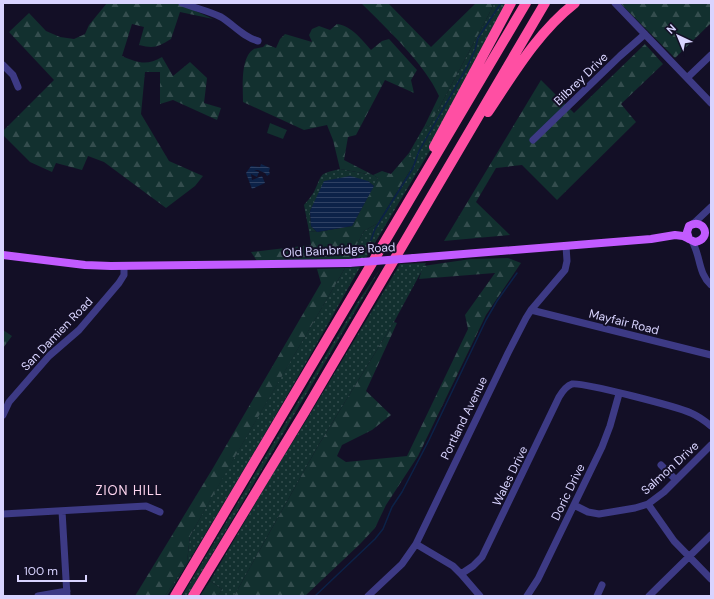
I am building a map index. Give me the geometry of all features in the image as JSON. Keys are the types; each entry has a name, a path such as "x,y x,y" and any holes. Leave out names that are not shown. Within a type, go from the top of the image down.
{"highway":[{"path":"393,226 397,213 511,3"},
{"path":"175,596 526,3"},
{"path":"193,596 268,470 281,451 545,3"},
{"path":"465,139 483,120 541,35 576,3"}],"main road":[{"path":"698,224 706,233 690,240 687,234 690,227 698,224"},
{"name":"Old Bainbridge Road","path":"675,235 690,227"},
{"name":"Old Bainbridge Road","path":"3,255 85,265 124,266 349,263 651,239 675,235 683,236 690,240"}],"street":[{"path":"182,3 219,17 232,24 246,37 258,41"},
{"path":"614,3 711,103"},
{"name":"Bilbrey Drive","path":"533,140 620,56 645,34"},
{"path":"687,78 711,55"},
{"path":"3,64 13,75 18,87"},
{"path":"690,227 708,209"},
{"path":"698,253 706,233 702,216 708,209"},
{"path":"690,240 698,253 701,272 711,285"},
{"name":"Portland Avenue","path":"368,596 402,564 416,544 508,353 531,310 565,270 567,261 566,246"},
{"name":"San Damien Road","path":"3,415 9,402 49,356 79,330 119,283 124,275 124,266"},
{"name":"Mayfair Road","path":"531,310 711,355"},
{"name":"Wales Drive","path":"461,574 473,566 482,557 559,397 566,387 574,384 580,384 619,394"},
{"path":"619,394 681,409 699,417 711,426"},
{"name":"Doric Drive","path":"527,596 538,579 608,433 619,394"},
{"name":"Salmon Drive","path":"574,505 588,512 599,514 635,508 648,504 657,498 711,445"},
{"path":"661,465 676,480"},
{"path":"648,504 674,541 711,580"},
{"path":"3,514 146,506 160,512"},
{"path":"38,596 67,594 62,511"},
{"path":"649,596 711,535"},
{"path":"416,544 439,556 461,574 480,596"},
{"path":"597,596 602,585"}],"green space":[{"path":"107,3 178,3 213,19 180,12 171,39 152,47 139,45 144,27 132,24 122,56 142,62 152,62 162,57 173,76 190,62 207,78 204,103 221,108 217,120 173,100 160,104 160,72 145,72 141,114 169,161 203,176 195,186 166,208 104,162 88,156 82,170 56,163 52,172 30,162 3,135 3,131 54,80 9,32 29,13 46,31 60,37 74,39 85,34 89,25"},
{"path":"361,3 388,3 431,47 476,3 494,3 429,127 425,125 439,96 433,84 415,59"},
{"path":"494,3 509,3 441,132 366,258 351,259 364,231 378,223 415,162 409,153 425,125 429,127"},
{"path":"620,3 711,3 711,23 675,58"},
{"path":"337,24 352,30 371,50 382,41 389,39 417,70 411,80 414,93 385,80 356,135 348,137 344,160 373,175 340,169 333,140 327,125 304,130 243,102 244,66 246,59 254,49 263,47 266,44 276,48 280,39 285,34 312,42 309,35 312,29 319,26 330,30"},
{"path":"645,44 663,64 621,104 636,122 557,200 522,165 496,168 476,202 510,235 444,241 541,80 574,113"},
{"path":"270,123 287,130 283,139 267,133"},
{"path":"409,153 415,162 378,223 364,231 351,259 257,261 251,252 311,245 309,231 317,232 352,226 378,178 373,175 382,171 391,174"},
{"path":"340,169 373,175 378,178 374,186 368,181 319,193 310,211 311,226 317,232 309,231 304,205 314,192 320,178 324,174"},
{"path":"508,258 521,263 486,315 418,456 386,505 375,528 305,596 234,596 318,446 394,322 397,323 366,391 391,415 372,430 342,445 337,456 346,462 407,456 468,329 465,315 495,273 419,279 423,266 471,259"},
{"path":"426,263 394,322 318,446 234,596 218,596 222,589 210,581 272,475 400,264"},
{"path":"360,267 245,468 173,587 167,596 165,596 187,562 190,536 345,268"},
{"path":"345,268 190,536 187,562 165,596 135,596 213,468 321,283 317,269"},
{"path":"380,269 195,583 187,596 182,596 357,303"},
{"path":"3,330 12,336 3,348"},
{"path":"210,581 222,589 218,596 200,596"}],"water":[{"path":"261,164 270,168 270,174 267,176 265,173 254,170 259,172 257,177 251,174 252,180 262,176 265,183 252,189 246,173 251,166 260,167"},
{"path":"350,176 368,181 374,186 352,226 317,232 311,226 310,211 324,181"}],"waterway":[{"path":"371,240 375,229 413,168 419,151 467,67 475,50 478,38 501,3"},
{"path":"315,596 375,539 383,529 392,507 402,492 429,440 486,320 497,301 517,273"}],"district":[{"name":"ZION HILL","path":"129,490"}]}
